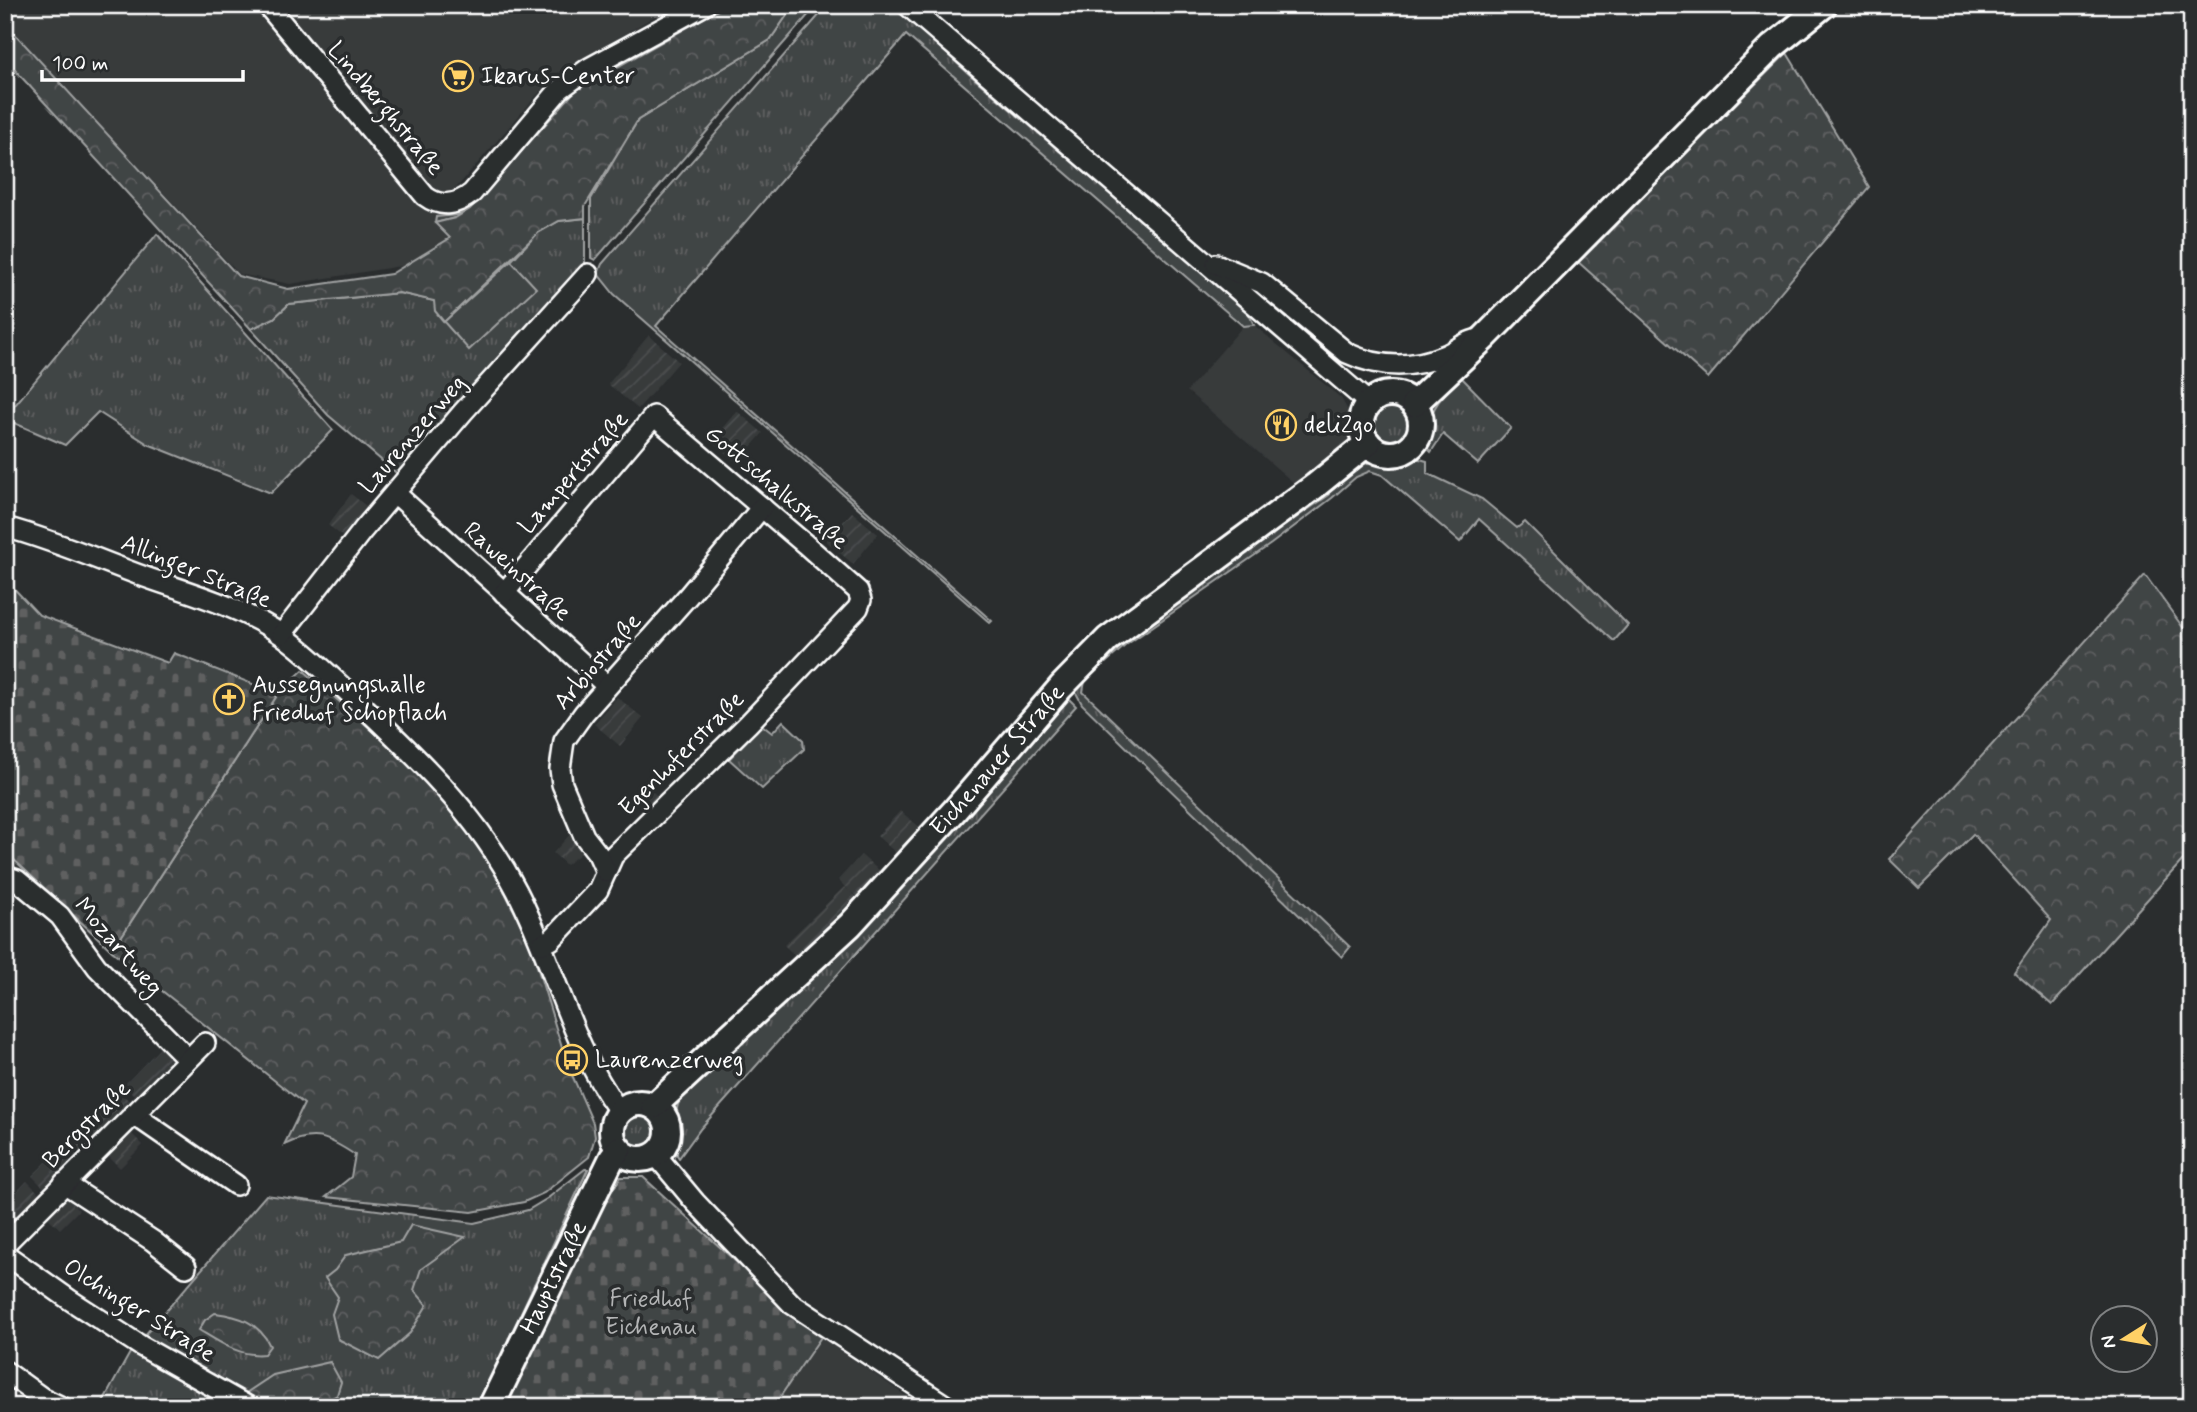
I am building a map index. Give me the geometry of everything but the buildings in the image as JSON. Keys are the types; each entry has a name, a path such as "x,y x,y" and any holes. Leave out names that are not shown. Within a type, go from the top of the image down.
{"main road":[{"path":"1414,404 1484,338 1772,47 1824,5"},
{"path":"1392,394 1400,395 1414,404 1421,423 1410,447 1396,453 1388,453 1368,443 1361,427 1364,410 1369,403 1376,398 1392,394"},
{"name":"Eichenauer Straße","path":"653,1106 850,925 955,810 1061,687 1108,639 1315,486 1368,443"},
{"path":"637,1103 653,1106 663,1116 667,1134 665,1143 655,1154 634,1158 619,1149 612,1132 613,1123 620,1111 637,1103"},
{"name":"Hauptstraße","path":"491,1407 612,1158 619,1149"}],"street":[{"name":"Lindberghstraße","path":"267,5 425,196 446,205 472,193 560,89 589,68 705,5"},
{"path":"907,5 1369,403"},
{"path":"1202,259 1262,283 1347,353 1363,361 1401,366 1416,364 1446,355 1466,342 1484,338"},
{"name":"Laurenzerweg","path":"282,634 363,530 463,412 588,274"},
{"name":"Gottschalkstraße","path":"654,416 858,591 861,600"},
{"name":"Lampertstraße","path":"504,593 654,416"},
{"name":"Raweinstraße","path":"395,493 607,686"},
{"name":"Arbiostraße","path":"606,872 601,860 583,836 566,795 560,769 564,741 607,686 682,603 762,507"},
{"name":"Allinger Straße","path":"5,527 220,604 282,634 393,734 461,806 507,872 542,943 584,1054 603,1089 620,1111"},
{"name":"Egenhoferstraße","path":"542,943 551,940 598,890 613,856 762,710 858,608 861,600"},
{"name":"Mozartweg","path":"5,876 17,880 60,916 97,967 188,1059"},
{"name":"Bergstraße","path":"5,1244 205,1043"},
{"path":"133,1114 236,1185"},
{"path":"655,1154 695,1202 792,1304 948,1407"},
{"path":"64,1183 153,1241 186,1267"},
{"name":"Olchinger Straße","path":"5,1254 131,1339 249,1407"},
{"path":"5,1371 41,1397 62,1407"}],"shaded area":[{"path":"5,5 674,5 559,73 545,86 451,194 435,223 450,237 407,265 290,284 239,274 5,23"},
{"path":"1254,325 1341,398 1350,414 1349,436 1343,446 1295,484 1187,391 1243,326"},
{"path":"649,335 679,362 638,409 608,384"},
{"path":"737,411 763,433 737,463 711,441"},
{"path":"351,494 366,506 343,537 328,525"},
{"path":"852,512 878,534 853,564 826,541"},
{"path":"617,697 643,718 620,746 594,724"},
{"path":"642,783 660,798 648,810 631,796"},
{"path":"900,811 921,828 897,854 877,836"},
{"path":"573,831 581,853 566,865 553,853"},
{"path":"861,855 881,872 858,898 851,892 858,900 797,958 784,945 844,887 849,891 838,880"},
{"path":"166,1042 177,1053 135,1096 124,1085"},
{"path":"119,1090 130,1102 92,1140 80,1128"},
{"path":"130,1132 143,1145 120,1168 106,1154"},
{"path":"76,1133 87,1145 44,1188 32,1176"},
{"path":"27,1181 39,1193 10,1222 5,1218 5,1204"},
{"path":"65,1196 79,1210 60,1229 46,1216"},
{"path":"821,1337 922,1407 773,1407"}],"green space":[{"path":"727,5 575,91 470,209 455,218 435,223 436,217 457,215 471,205 528,137 572,91"},
{"path":"727,5 794,5 770,40 638,120 585,206 585,218 559,221 538,233 444,322 435,311 434,301 399,293 289,304 274,318 251,329 5,59 5,23 238,276 288,289 391,274 450,238 435,223 455,218 470,209 575,91"},
{"path":"794,5 817,5 595,260 591,258 591,199 638,120 770,40"},
{"path":"828,5 893,5 969,74 1248,312 1254,325 1243,326 906,35 656,326 992,621 990,623 614,294 598,274 602,264"},
{"path":"1787,53 1869,187 1708,378 1577,261"},
{"path":"585,218 585,270 400,476 328,415 251,329 274,318 289,304 399,293 434,301 511,261 538,233 559,221"},
{"path":"157,234 333,430 271,493 148,444 98,412 65,445 5,419"},
{"path":"511,261 536,288 469,350 444,322"},
{"path":"1462,378 1511,428 1478,464 1443,434 1431,452 1427,448 1429,424 1435,408"},
{"path":"1391,401 1407,408 1414,424 1407,440 1391,447 1375,440 1368,424 1375,408"},
{"path":"1416,458 1427,461 1427,473 1482,499 1517,528 1525,522 1628,625 1614,641 1479,519 1460,542 1382,475 1370,471 1356,477 1271,544 1126,645 1085,681 1083,692 1350,947 1342,957 1082,704 1074,689 1087,670 1188,592 1329,495 1327,491 1363,464 1389,464"},
{"path":"2145,575 2192,640 2192,850 2052,1005 2014,972 2051,920 1973,834 1919,888 1889,859"},
{"path":"5,579 39,615 168,663 174,653 278,694 112,951 11,857 5,861"},
{"path":"303,670 425,780 463,825 496,874 530,943 566,1061 593,1123 595,1137 589,1157 544,1193 524,1202 472,1212 326,1197 351,1177 355,1155 321,1138 304,1138 284,1145 304,1104 112,951 278,694"},
{"path":"1068,698 1076,706 701,1128 679,1158 676,1117 682,1096 837,952"},
{"path":"783,721 803,740 804,749 762,789 729,759 762,725 772,733"},
{"path":"640,1109 655,1116 662,1131 655,1146 640,1153 625,1146 618,1131 625,1116"},
{"path":"588,1169 477,1407 100,1407 131,1351 266,1195 474,1223 528,1210"},
{"name":"Friedhof Eichenau","path":"621,1177 643,1177 821,1337 773,1407 503,1407 580,1240"},
{"path":"411,1225 465,1237 421,1269 414,1290 427,1305 410,1333 379,1360 338,1339 332,1314 338,1297 325,1278 346,1255 401,1242"},
{"path":"215,1313 232,1316 254,1326 270,1346 264,1354 247,1353 230,1348 199,1330 205,1320"},
{"path":"330,1362 341,1382 337,1395 316,1407 270,1407 246,1393 273,1375"}],"place":[{"name":"Ikarus-Center","path":"458,76"},
{"name":"deli2go","path":"1281,425"},
{"name":"Aussegnungshalle Friedhof Schopflach","path":"229,699"},
{"name":"Laurenzerweg","path":"572,1060"}]}
